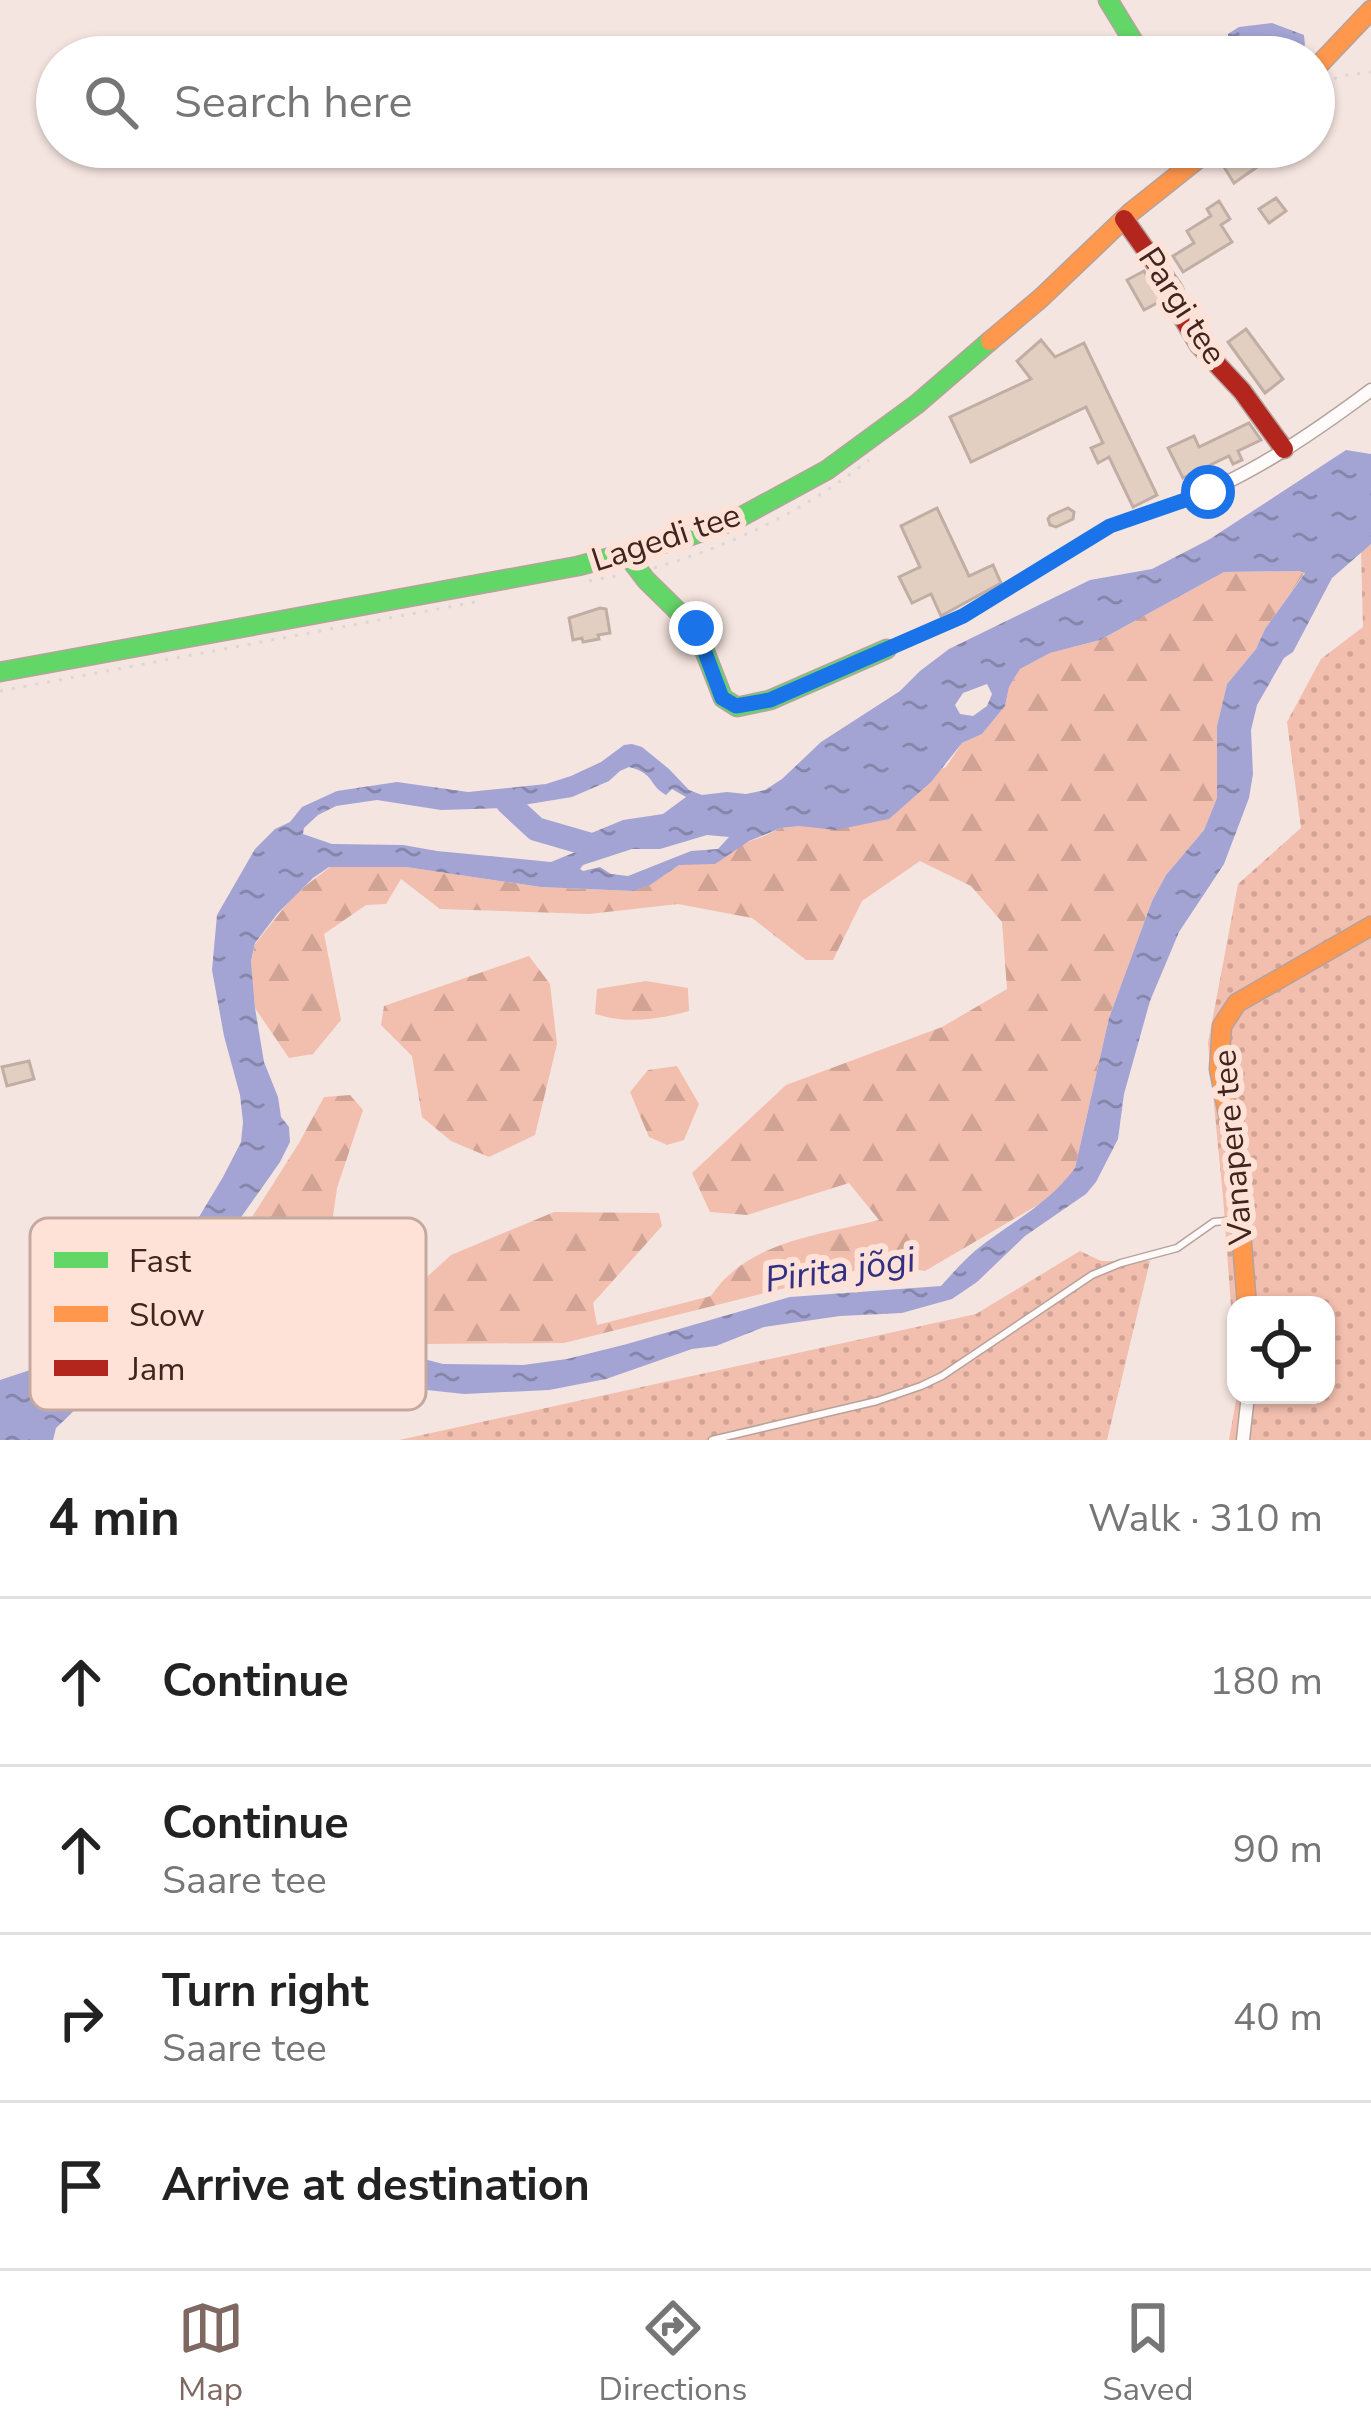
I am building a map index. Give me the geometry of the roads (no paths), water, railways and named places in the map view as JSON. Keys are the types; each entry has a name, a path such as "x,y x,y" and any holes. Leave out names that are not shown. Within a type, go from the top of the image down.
{"street":[{"path":"1108,0 1130,36"},
{"path":"1335,48 1371,10"},
{"name":"Lagedi tee","path":"0,672 632,564 735,520 827,470 889,426 1041,298 1183,168"},
{"name":"Pargi tee","path":"1124,219 1174,290 1180,315 1199,345 1242,391 1284,448"},
{"path":"1183,501 1208,492 1284,448 1371,390"},
{"path":"632,564 696,628 722,698 736,706 770,700 887,649"},
{"name":"Vanapere tee","path":"1245,1296 1234,1144 1220,1069 1222,1026 1237,1003 1371,926"},
{"path":"1244,1440 1247,1404"}],"lane":[{"path":"887,649 963,616 1110,526 1183,501"},
{"path":"712,1440 877,1401 920,1386 1092,1275 1177,1248 1214,1222 1241,1220"}],"water":[{"path":"1272,23 1304,36 1228,36 1239,27"},
{"path":"1346,450 1371,454 1371,544 1332,578 1293,652 1284,658 1257,705 1251,730 1249,798 1224,864 1179,932 1150,1001 1124,1094 1118,1139 1086,1194 1025,1236 977,1282 952,1299 902,1313 764,1327 606,1379 549,1390 464,1394 426,1389 426,1360 523,1365 567,1359 790,1297 941,1286 971,1254 1065,1181 1075,1168 1109,1018 1152,901 1166,875 1204,830 1217,798 1217,726 1227,684 1256,649 1305,573 1224,572 1100,640 1050,653 1020,669 1005,706 982,734 962,743 931,782 889,819 836,830 781,828 749,841 715,864 679,865 633,891 541,887 406,867 329,867 278,913 255,943 251,961 264,1062 281,1117 289,1127 290,1142 241,1218 198,1218 241,1142 243,1122 212,970 217,915 255,849 302,807 337,791 397,782 468,792 546,784 632,744 642,747 689,790 702,795 765,790 821,742 900,691 949,649 1090,580 1152,569 1210,539","holes":["987,684 992,694 987,706 973,716 960,714 955,705 963,693","629,767 648,776 666,795 672,789 686,797 663,814 623,820 589,834 578,851 551,862 403,845 332,844 303,834 318,815 336,806 377,800 441,810 505,808 572,797","707,835 729,837 718,849 691,851 628,876 600,867 580,869 632,849 660,849"]},
{"path":"30,1370 30,1410 75,1410 56,1428 53,1440 0,1440 0,1380"}],"waterway":[{"name":"Pirita jõgi","path":"508,803 536,829 598,847"}]}
